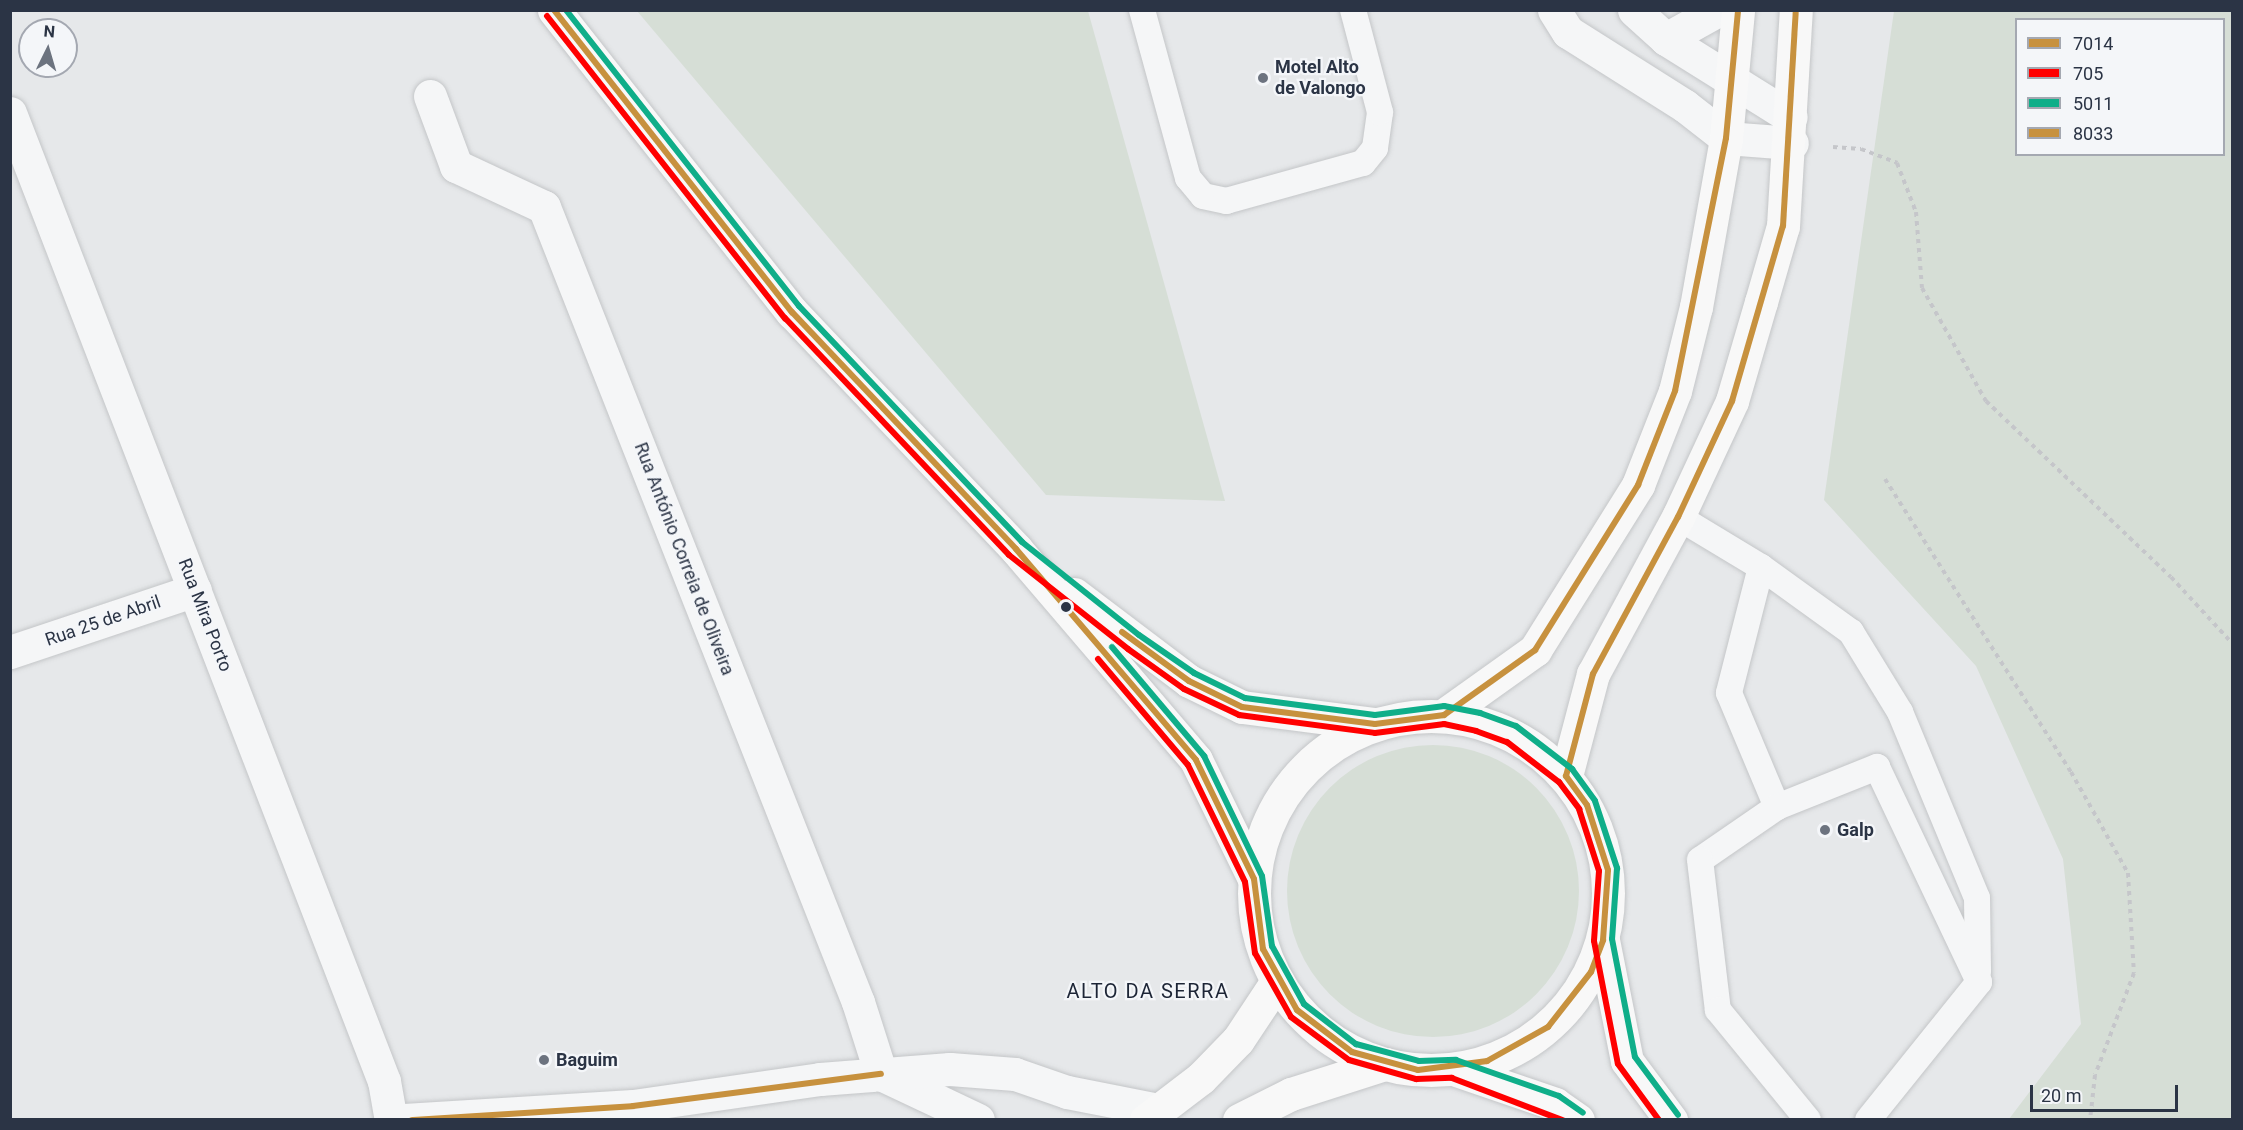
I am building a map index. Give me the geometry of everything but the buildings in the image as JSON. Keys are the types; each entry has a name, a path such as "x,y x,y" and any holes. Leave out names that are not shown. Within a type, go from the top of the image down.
{"main road":[{"path":"554,10 792,312 1016,549 1196,760 1254,879"},
{"path":"1444,715 1535,650 1638,484 1676,391 1726,138 1738,10"},
{"path":"1566,776 1593,674 1678,517 1732,401 1783,226 1792,130 1796,10"},
{"path":"1016,549 1189,681 1231,702 1375,724 1444,715 1511,734 1566,776 1601,837 1609,882 1603,940 1591,972 1548,1028 1498,1057 1453,1069"},
{"path":"1375,724 1344,738 1291,783 1272,813 1254,879 1254,915 1276,981 1323,1034 1385,1064 1453,1069 1556,1104 1578,1119"},
{"path":"1603,940 1627,1061 1671,1119"},
{"path":"1153,1115 1238,1040 1276,981"},
{"path":"1239,1119 1290,1094 1385,1064"}],"street":[{"path":"1554,10 1568,32 1685,106 1726,138 1792,130"},
{"path":"1634,10 1666,39 1732,82 1792,130"},
{"path":"1666,39 1718,10"},
{"name":"Rua António Correia de Oliveira","path":"430,96 456,166 544,207 849,980 881,1074"},
{"name":"Rua Mira Porto","path":"10,113 22,175 195,590 384,1081 392,1119"},
{"name":"Rua 25 de Abril","path":"10,652 195,590"},
{"path":"404,1119 502,1117 633,1106 881,1074 950,1069 1015,1074 1070,1106 1153,1115"},
{"path":"881,1074 920,1119"},
{"path":"881,1074 978,1119"}],"lane":[{"path":"1142,10 1188,178 1203,195 1226,201 1363,163 1375,148 1380,112 1353,10"},
{"path":"1678,517 1761,567 1851,632 1900,712 1977,898 1978,981 1868,1119"},
{"path":"1761,567 1728,693 1777,807"},
{"path":"1808,1119 1718,1010 1700,860 1777,807 1876,767 1978,981"}],"path":[{"path":"1792,130 1861,149 1897,163 1916,212 1922,288 1986,401 2171,577 2232,643"},
{"path":"1885,479 2071,772 2128,873 2134,973 2095,1075 2090,1119"}],"shaded area":[{"path":"637,11 1088,11 1225,501 1046,495"},
{"path":"1894,11 2232,11 2232,1119 2009,1119 2081,1024 2063,859 1976,666 1824,500"},
{"path":"1419,745 1447,745 1475,751 1502,762 1537,787 1555,810 1568,835 1577,862 1579,891 1577,920 1568,947 1555,972 1537,995 1502,1020 1475,1031 1447,1037 1419,1037 1391,1031 1364,1020 1329,995 1304,960 1293,933 1287,905 1287,877 1293,849 1304,822 1329,787 1364,762 1391,751"}],"transit line":[{"name":"7014","path":"554,10 792,312 1016,549 1196,760 1254,879 1263,949 1297,1010 1352,1052 1418,1070 1487,1061 1548,1027 1591,972 1603,940 1608,870 1587,805 1566,776 1593,674 1678,517 1732,401 1783,226 1796,10"},
{"name":"5011","path":"566,10 799,306 1022,542 1139,635 1194,673 1245,698 1375,715 1444,706 1480,713 1516,726 1572,769 1595,801 1617,868 1612,939 1635,1057 1678,1115"},
{"name":"7014","path":"1122,632 1189,681 1242,707 1375,724 1444,715 1535,650 1638,485 1675,391 1726,138 1738,10"},
{"name":"705","path":"547,16 785,318 1009,555 1128,649 1184,689 1239,715 1375,733 1444,724 1476,731 1507,742 1559,782 1579,809 1599,871 1594,941 1618,1064 1659,1120"},
{"name":"5011","path":"1112,647 1204,756 1262,876 1272,946 1304,1004 1356,1044 1419,1061 1456,1060 1559,1096 1583,1113"},
{"name":"705","path":"1098,659 1188,765 1245,882 1255,953 1291,1017 1349,1060 1416,1079 1452,1078 1562,1120"},
{"name":"8033","path":"412,1120 633,1106 881,1074"}],"place":[{"name":"Motel Alto de Valongo","path":"1263,78"},
{"name":"Galp","path":"1825,830"},
{"name":"Baguim","path":"544,1060"}],"district":[{"name":"ALTO DA SERRA","path":"1148,991"}]}
